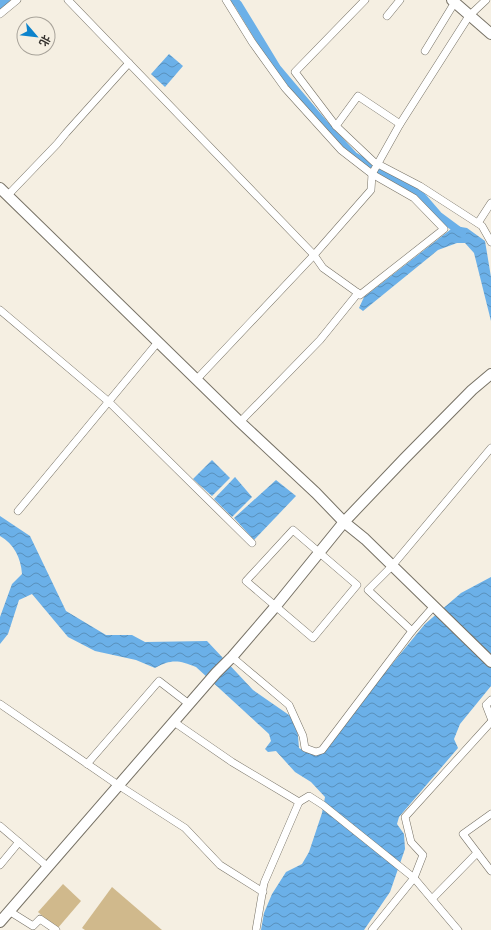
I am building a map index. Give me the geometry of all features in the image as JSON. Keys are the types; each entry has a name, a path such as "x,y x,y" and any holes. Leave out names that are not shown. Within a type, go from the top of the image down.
{"street":[{"path":"0,14 17,0"},
{"path":"68,0 314,255 323,268 360,295 444,229 414,198 372,174 342,150 285,88 252,42 226,0"},
{"path":"365,0 295,72 336,126 374,162 420,186 482,226 491,242"},
{"path":"387,16 400,0"},
{"path":"197,379 314,255 371,190 372,174 400,124 469,16 486,0"},
{"path":"425,51 454,1 469,16 491,34"},
{"path":"8,195 57,144 129,63"},
{"path":"336,126 358,96 400,124"},
{"path":"0,188 240,422 316,493 344,522 365,538 491,662"},
{"path":"478,224 491,203"},
{"path":"240,422 320,340 358,293"},
{"path":"0,310 109,402 252,543"},
{"path":"18,512 158,342"},
{"path":"0,921 216,673 276,607 320,554 344,522 472,390 491,374"},
{"path":"368,590 392,566 491,448"},
{"path":"357,585 313,638 246,582 293,530 357,585 368,590 412,631"},
{"path":"232,657 288,705 303,736 305,748 316,752 322,750 412,631 435,608"},
{"path":"88,764 159,681 189,704"},
{"path":"491,700 486,705 491,718"},
{"path":"0,704 118,786 186,828 220,865 263,892"},
{"path":"174,722 232,762 299,802"},
{"path":"372,930 414,878 423,855 411,842 404,817 491,722"},
{"path":"256,930 264,883 299,802 309,796 323,805 401,866 414,878 458,930"},
{"path":"491,814 462,834 491,871"},
{"path":"0,826 48,867"},
{"path":"0,865 19,842"},
{"path":"432,899 477,853"},
{"path":"9,911 33,926 40,919 56,930"}],"shaded area":[{"path":"63,884 81,901 57,929 38,912"},
{"path":"112,887 162,930 85,930 82,928"}],"water":[{"path":"169,54 183,66 165,87 151,74"},
{"path":"455,226 467,228 485,241 491,277 491,321 474,253 465,243 457,243 438,250 363,311 359,308 364,297"},
{"path":"212,460 230,478 212,496 193,479"},
{"path":"235,477 252,497 232,517 214,499"},
{"path":"276,480 296,496 254,540 234,518"},
{"path":"0,516 30,536 66,611 106,635 132,635 145,642 207,641 253,690 289,715 297,725 299,748 317,755 425,624 461,593 491,577 491,686 460,724 454,739 458,748 399,817 397,824 404,834 405,849 390,892 364,930 261,930 264,913 272,894 286,872 302,864 309,852 322,813 325,797 311,782 295,772 276,751 268,752 265,749 271,741 269,734 196,667 180,662 171,662 155,668 136,660 95,651 68,637 32,594 19,600 8,634 0,644 0,617 12,584 22,574 20,562 16,552 5,539 0,536"}],"waterway":[{"path":"0,5 6,0"},
{"path":"233,0 238,4 277,68 326,126 354,156 420,194 439,216 462,233"}]}
